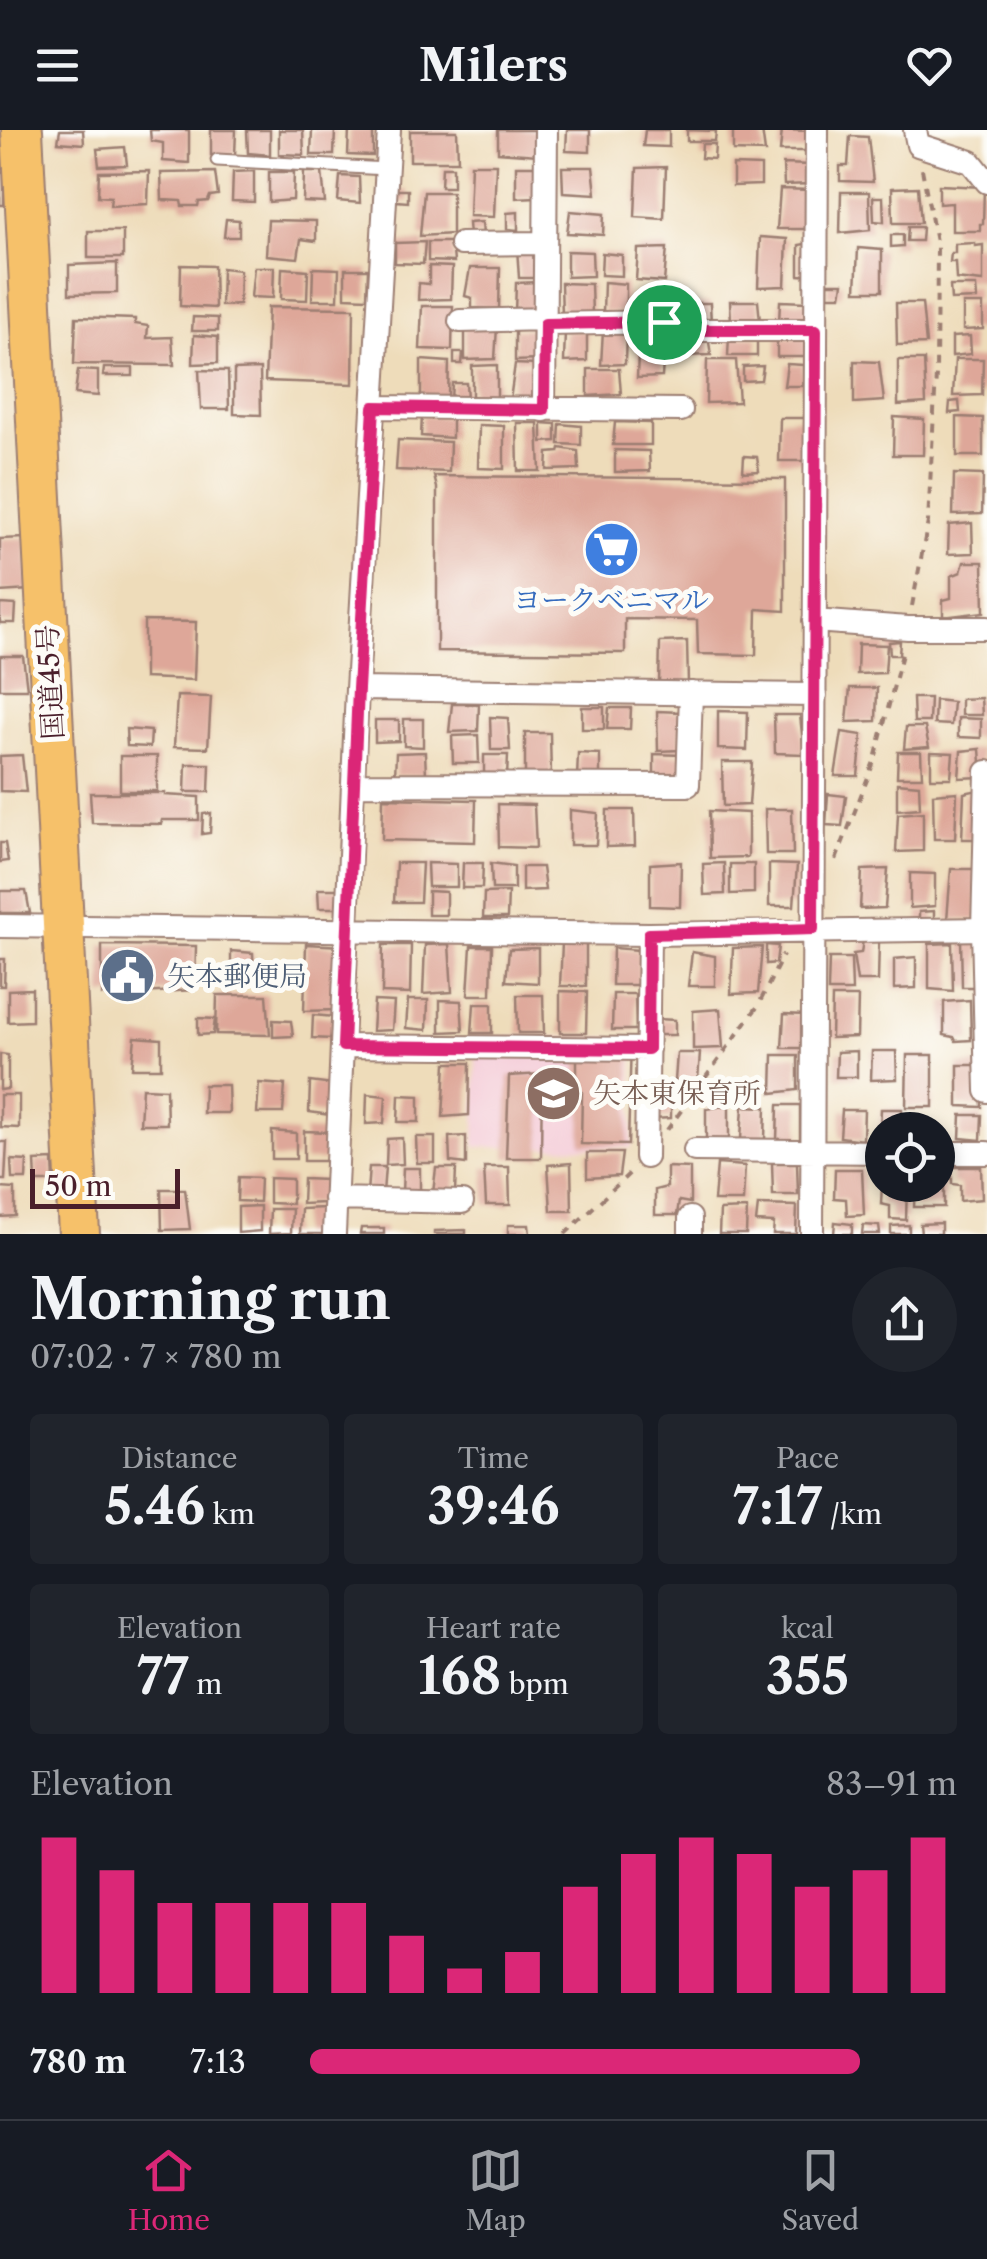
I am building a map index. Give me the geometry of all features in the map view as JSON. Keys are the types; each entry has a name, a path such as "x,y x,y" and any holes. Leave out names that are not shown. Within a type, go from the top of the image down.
{"highway":[{"name":"国道45号","path":"22,130 79,1234"}],"street":[{"path":"334,1234 353,784 389,130"},
{"path":"544,410 546,130"},
{"path":"812,1234 817,130"},
{"path":"916,130 918,144 971,162 987,182"},
{"path":"461,244 545,243"},
{"path":"460,321 664,322 680,330 816,330"},
{"path":"374,407 680,410"},
{"path":"814,620 908,628 987,628"},
{"path":"358,689 815,695"},
{"path":"353,784 688,785 691,693"},
{"path":"987,772 987,1091"},
{"path":"0,926 649,934 985,929"},
{"path":"646,1157 649,934"},
{"path":"343,1046 648,1049"},
{"path":"696,1150 865,1152"},
{"path":"955,1152 987,1153"},
{"path":"335,1199 462,1202"}],"lane":[{"path":"217,160 387,169"}],"shaded area":[{"name":"矢本東保育所","path":"476,1037 633,1038 632,1148 475,1147"}],"building":[{"path":"60,130 83,130 84,144 58,142"},
{"path":"150,130 189,130 189,163 163,161 163,143 151,141"},
{"path":"211,130 236,130 235,155 211,155"},
{"path":"247,130 270,130 270,155 248,153"},
{"path":"279,130 303,130 304,155 279,154"},
{"path":"312,130 335,130 334,155 311,155"},
{"path":"349,130 373,130 373,156 348,155"},
{"path":"498,130 538,130 537,155 498,152"},
{"path":"567,130 590,130 590,152 566,151"},
{"path":"645,130 669,130 669,147 643,146"},
{"path":"687,130 716,131 715,141 687,141"},
{"path":"733,130 762,130 765,152 733,151"},
{"path":"782,130 812,131 811,151 780,151"},
{"path":"410,131 457,131 458,161 410,161"},
{"path":"850,136 868,137 873,182 840,181 840,166 848,166"},
{"path":"702,144 715,144 714,159 701,158"},
{"path":"125,147 127,165 99,166 97,149"},
{"path":"471,164 496,164 494,217 469,216"},
{"path":"783,164 810,165 811,184 784,185"},
{"path":"733,165 761,166 761,185 733,186"},
{"path":"516,166 537,166 537,197 516,198"},
{"path":"442,167 453,167 453,187 441,187"},
{"path":"562,167 593,167 596,194 563,192"},
{"path":"666,167 664,219 635,217 637,168"},
{"path":"149,171 148,204 110,206 111,197 98,196 99,172"},
{"path":"254,171 254,202 232,201 233,172"},
{"path":"4,172 4,205 0,205 0,173"},
{"path":"215,172 218,195 210,196 208,201 199,202 198,206 182,206 181,201 162,200 161,173"},
{"path":"269,172 294,172 293,200 269,202"},
{"path":"304,172 322,172 325,203 303,202"},
{"path":"340,176 359,177 360,203 338,201"},
{"path":"939,185 984,187 980,231 952,231 952,203 939,204"},
{"path":"918,187 921,223 893,223 892,188"},
{"path":"780,189 811,190 811,229 777,229"},
{"path":"395,190 408,190 408,202 396,201"},
{"path":"424,192 452,192 452,234 420,236"},
{"path":"841,192 869,192 870,230 840,233"},
{"path":"873,197 883,197 884,222 874,221"},
{"path":"570,211 604,214 603,235 567,233"},
{"path":"518,212 518,230 507,229 507,213"},
{"path":"226,219 239,220 239,237 224,237"},
{"path":"268,220 316,221 316,241 301,239 298,258 266,255"},
{"path":"482,222 483,235 469,236 468,223"},
{"path":"908,227 922,227 921,241 907,241"},
{"path":"88,231 123,231 123,258 88,258"},
{"path":"891,235 903,235 903,246 891,247"},
{"path":"760,237 787,239 785,286 758,287"},
{"path":"425,242 423,264 395,263 395,243"},
{"path":"428,242 452,242 454,262 428,261"},
{"path":"811,243 811,276 799,275 799,245"},
{"path":"955,244 983,245 983,282 956,279 955,262 950,262"},
{"path":"517,248 539,249 540,278 519,278"},
{"path":"667,248 664,282 636,280 638,249"},
{"path":"858,248 882,250 882,291 856,291"},
{"path":"567,251 592,252 593,276 567,277"},
{"path":"602,253 622,255 622,276 601,275"},
{"path":"117,263 117,293 69,294 69,265"},
{"path":"181,265 214,266 215,308 180,306"},
{"path":"429,266 452,267 451,299 418,300 419,283 429,284"},
{"path":"254,267 274,267 273,298 251,297"},
{"path":"222,268 240,270 239,305 221,306"},
{"path":"282,268 308,270 307,300 281,299"},
{"path":"313,268 339,269 338,300 312,300"},
{"path":"470,268 500,268 499,309 472,308 472,298 465,296"},
{"path":"345,269 368,269 367,298 345,297"},
{"path":"537,282 537,314 515,313 516,283"},
{"path":"604,282 626,284 626,313 603,312"},
{"path":"561,283 591,284 592,314 562,315"},
{"path":"828,283 843,283 841,296 828,296"},
{"path":"950,286 976,286 977,299 951,300"},
{"path":"730,301 758,301 760,321 731,322"},
{"path":"780,301 807,302 806,322 779,323"},
{"path":"683,303 710,303 711,323 682,322"},
{"path":"896,303 922,303 926,344 897,345"},
{"path":"963,304 983,304 983,329 963,330"},
{"path":"422,306 453,306 452,350 420,349"},
{"path":"268,307 354,308 353,384 265,381"},
{"path":"76,317 135,319 135,324 148,326 147,338 172,337 174,365 74,364"},
{"path":"193,317 218,318 218,331 192,331"},
{"path":"465,327 497,327 495,359 465,360"},
{"path":"515,329 536,329 537,360 515,361"},
{"path":"639,329 665,330 662,377 637,378"},
{"path":"603,330 626,330 625,364 601,365"},
{"path":"565,331 587,331 587,361 564,362"},
{"path":"194,335 218,337 218,363 193,364"},
{"path":"682,336 708,336 711,355 682,356"},
{"path":"729,336 757,337 757,356 728,356"},
{"path":"970,336 971,354 952,356 952,337"},
{"path":"777,337 806,337 807,357 777,357"},
{"path":"454,353 463,353 462,364 454,364"},
{"path":"955,359 983,359 982,395 953,396"},
{"path":"421,360 449,362 448,396 421,397"},
{"path":"707,360 736,360 739,402 706,403"},
{"path":"898,360 924,360 926,403 898,405"},
{"path":"854,361 879,362 884,401 854,403"},
{"path":"515,364 537,365 539,400 510,400"},
{"path":"787,364 803,365 803,386 784,386"},
{"path":"497,365 497,399 472,398 472,366"},
{"path":"763,366 761,380 743,381 743,367"},
{"path":"104,368 133,368 133,376 103,376"},
{"path":"260,369 261,415 234,414 234,370"},
{"path":"588,369 619,369 621,394 588,396"},
{"path":"78,370 98,371 98,396 75,394"},
{"path":"199,370 228,371 229,409 201,409"},
{"path":"452,383 466,383 467,400 451,399"},
{"path":"959,401 960,412 949,413 950,402"},
{"path":"422,416 452,417 452,438 421,436"},
{"path":"894,417 924,419 923,455 893,455"},
{"path":"957,417 983,418 983,456 957,456"},
{"path":"780,418 806,418 806,461 779,461"},
{"path":"615,422 651,423 651,445 613,445"},
{"path":"517,423 538,423 540,471 518,471"},
{"path":"542,423 556,424 556,441 542,442"},
{"path":"560,424 581,426 581,445 559,444"},
{"path":"479,425 504,426 504,469 478,468"},
{"path":"398,440 450,442 449,472 396,470"},
{"path":"560,448 578,451 579,469 547,470 548,453 559,452"},
{"path":"615,450 649,451 650,471 615,472"},
{"path":"744,456 757,457 759,471 743,472"},
{"path":"954,474 983,475 982,514 953,515"},
{"name":"ヨークベニマル","path":"434,476 785,479 785,611 757,609 756,655 698,654 697,620 625,619 625,653 437,651"},
{"path":"972,523 973,553 948,554 949,525"},
{"path":"26,538 29,590 0,592 0,539"},
{"path":"964,562 983,562 984,612 943,617 943,600 951,598 951,576 961,572"},
{"path":"0,604 16,605 15,623 0,623"},
{"path":"144,621 196,622 194,680 144,678"},
{"path":"687,641 688,684 659,684 660,642"},
{"path":"900,641 899,655 890,655 889,642"},
{"path":"858,644 887,645 885,673 857,674"},
{"path":"0,656 23,656 27,689 0,689"},
{"path":"850,688 877,688 876,721 847,722"},
{"path":"177,696 211,697 208,748 174,747"},
{"path":"913,698 930,698 929,722 914,722"},
{"path":"981,698 982,715 961,715 961,699"},
{"path":"935,700 953,702 951,725 934,724"},
{"path":"452,704 479,704 478,731 449,732"},
{"path":"582,707 604,707 604,729 582,729"},
{"path":"609,708 631,708 630,729 607,729"},
{"path":"657,711 681,712 681,750 658,751"},
{"path":"718,711 748,712 747,750 718,749"},
{"path":"774,715 800,715 804,754 775,753"},
{"path":"490,717 508,718 510,750 491,750"},
{"path":"958,718 981,719 981,738 958,737"},
{"path":"404,719 423,719 423,747 404,746"},
{"path":"375,720 399,720 399,741 375,742"},
{"path":"906,727 925,727 929,747 904,749"},
{"path":"126,729 151,731 150,747 127,746"},
{"path":"842,732 862,735 858,776 835,776"},
{"path":"525,733 550,733 551,777 525,778"},
{"path":"478,735 479,763 453,763 452,736"},
{"path":"980,749 982,777 959,778 961,751"},
{"path":"425,752 426,775 395,776 396,753"},
{"path":"898,752 921,752 922,777 897,777"},
{"path":"931,752 953,753 951,778 931,778"},
{"path":"578,753 600,754 600,777 577,779"},
{"path":"654,754 682,755 683,773 654,775"},
{"path":"22,755 26,792 0,791 0,756"},
{"path":"484,755 508,755 507,777 484,778"},
{"path":"120,756 157,756 157,791 120,791"},
{"path":"722,762 752,762 749,805 723,806"},
{"path":"186,764 210,764 209,792 185,792"},
{"path":"897,783 919,785 920,808 897,810"},
{"path":"978,790 979,839 962,839 964,793"},
{"path":"957,792 955,839 934,839 933,794"},
{"path":"90,793 199,797 199,820 92,823"},
{"path":"828,794 846,796 842,826 826,825"},
{"path":"383,798 476,800 475,842 382,840"},
{"path":"498,804 534,805 536,848 499,847"},
{"path":"765,809 792,809 793,854 766,854"},
{"path":"570,810 598,813 596,845 570,845"},
{"path":"607,810 634,810 635,846 606,847"},
{"path":"709,811 748,813 748,857 710,858"},
{"path":"923,812 923,851 896,852 898,814"},
{"path":"211,813 210,833 202,834 203,814"},
{"path":"0,843 5,843 8,861 0,862"},
{"path":"681,862 680,907 650,906 650,864"},
{"path":"396,863 422,863 420,902 394,902"},
{"path":"427,863 457,864 457,887 428,887"},
{"path":"463,863 483,863 482,888 462,888"},
{"path":"491,863 514,866 514,889 492,889"},
{"path":"724,863 725,894 704,895 703,864"},
{"path":"730,864 754,864 754,893 730,894"},
{"path":"769,864 797,865 794,906 769,906"},
{"path":"522,867 542,867 545,890 522,891"},
{"path":"888,869 885,908 860,909 862,870"},
{"path":"951,869 978,869 977,920 947,920"},
{"path":"910,873 935,874 935,906 910,908"},
{"path":"318,889 343,889 343,908 319,908"},
{"path":"0,891 26,891 30,913 0,913"},
{"path":"428,891 446,892 446,915 428,915"},
{"path":"508,892 507,918 483,918 484,893"},
{"path":"934,911 934,924 919,924 919,912"},
{"path":"961,939 979,939 980,987 962,987"},
{"path":"863,940 879,940 878,981 857,981 853,954 861,953"},
{"path":"562,943 586,945 586,986 560,986"},
{"path":"952,943 953,991 929,989 929,944"},
{"path":"306,944 342,946 337,1010 304,1011"},
{"path":"449,944 452,992 423,994 425,945"},
{"path":"102,945 196,946 195,990 102,995"},
{"path":"383,945 411,945 410,994 382,993"},
{"path":"766,945 778,946 776,963 766,964"},
{"path":"471,946 492,946 491,995 468,995"},
{"path":"762,947 758,993 731,994 733,948"},
{"path":"538,948 538,983 506,981 509,949"},
{"path":"613,948 639,950 639,985 612,985"},
{"path":"231,951 253,953 254,983 231,983"},
{"path":"692,952 715,956 715,986 688,986"},
{"path":"916,957 916,988 894,989 894,959"},
{"path":"829,958 851,958 852,991 828,991"},
{"path":"0,959 5,959 4,986 0,986"},
{"path":"32,989 32,1021 8,1022 8,990"},
{"path":"560,991 587,992 586,1033 560,1033"},
{"path":"613,994 635,994 636,1030 612,1030"},
{"path":"217,995 267,995 270,1035 216,1034"},
{"path":"517,995 543,995 544,1033 518,1033"},
{"path":"832,997 858,997 857,1037 831,1038"},
{"path":"408,1000 428,1000 427,1030 406,1028"},
{"path":"440,1000 461,1001 463,1031 440,1032"},
{"path":"970,1000 971,1040 956,1041 944,1035 944,1002"},
{"path":"374,1001 394,1002 392,1030 372,1031"},
{"path":"474,1004 492,1004 492,1033 472,1033"},
{"path":"720,1009 723,1048 693,1049 693,1011"},
{"path":"784,1014 805,1015 805,1048 782,1048"},
{"path":"313,1015 334,1017 332,1039 312,1038"},
{"path":"198,1018 215,1019 213,1034 198,1035"},
{"path":"657,1019 675,1020 675,1035 657,1035"},
{"path":"273,1020 291,1021 293,1036 273,1037"},
{"path":"135,1037 161,1039 161,1068 132,1068"},
{"path":"601,1041 631,1041 628,1145 581,1144 582,1092 577,1092 577,1059 601,1060"},
{"path":"857,1051 857,1077 836,1077 837,1052"},
{"path":"872,1051 896,1051 897,1079 871,1080"},
{"path":"677,1053 700,1053 698,1080 675,1081"},
{"path":"0,1054 8,1055 8,1089 0,1090"},
{"path":"773,1055 798,1055 798,1090 772,1093"},
{"path":"907,1055 933,1055 933,1107 906,1107"},
{"path":"446,1063 470,1063 469,1115 443,1117"},
{"path":"958,1065 980,1065 982,1107 958,1106"},
{"path":"542,1074 541,1158 506,1158 509,1076"},
{"path":"310,1082 333,1085 330,1115 309,1112"},
{"path":"259,1083 285,1085 283,1113 257,1113"},
{"path":"204,1085 228,1085 229,1113 203,1113"},
{"path":"142,1088 166,1089 167,1124 140,1124"},
{"path":"671,1088 671,1118 653,1119 653,1089"},
{"path":"367,1094 386,1096 384,1123 366,1124"},
{"path":"0,1095 19,1095 19,1128 0,1127"},
{"path":"399,1095 419,1096 419,1122 398,1122"},
{"path":"729,1105 729,1139 706,1139 706,1109"},
{"path":"778,1105 800,1105 800,1140 777,1141"},
{"path":"743,1106 766,1107 765,1139 741,1139"},
{"path":"881,1109 902,1109 902,1112"},
{"path":"842,1110 864,1110 863,1140 840,1137"},
{"path":"961,1115 982,1115 981,1140 960,1138"},
{"path":"272,1131 296,1133 296,1159 272,1159"},
{"path":"304,1131 329,1132 327,1161 304,1161"},
{"path":"466,1136 466,1164 450,1162 449,1137"},
{"path":"416,1137 435,1137 435,1163 417,1163"},
{"path":"402,1138 403,1164 386,1165 387,1139"},
{"path":"0,1142 7,1142 5,1180 0,1180"},
{"path":"587,1153 622,1153 619,1176 587,1178"},
{"path":"11,1160 27,1161 26,1179 12,1179"},
{"path":"53,1160 54,1182 36,1182 35,1161"},
{"path":"571,1163 572,1211 551,1211 548,1165"},
{"path":"772,1163 797,1163 798,1195 773,1195"},
{"path":"717,1164 745,1166 743,1201 714,1201"},
{"path":"369,1167 385,1167 383,1193 367,1193"},
{"path":"484,1167 509,1167 510,1205 486,1205"},
{"path":"667,1167 690,1168 690,1203 679,1201 677,1215 655,1215 655,1190 667,1187"},
{"path":"955,1167 981,1167 982,1199 960,1201 960,1185 955,1184"},
{"path":"403,1168 420,1168 420,1194 402,1193"},
{"path":"436,1168 456,1168 455,1193 433,1193"},
{"path":"835,1169 862,1169 864,1215 847,1216 846,1199 834,1198"},
{"path":"238,1177 260,1178 259,1202 237,1201"},
{"path":"269,1178 292,1179 292,1204 269,1203"},
{"path":"303,1179 326,1180 325,1203 302,1204"},
{"path":"0,1188 15,1189 15,1216 0,1217"},
{"path":"161,1189 185,1189 190,1229 162,1230"},
{"path":"907,1202 906,1220 890,1219 890,1206 881,1204"},
{"path":"914,1202 944,1202 944,1207 914,1207"},
{"path":"758,1205 797,1206 796,1234 773,1234 774,1223 756,1222"},
{"path":"260,1206 260,1231 238,1233 238,1207"},
{"path":"325,1208 325,1234 300,1234 301,1209"},
{"path":"270,1209 292,1209 291,1233 269,1234"},
{"path":"747,1209 746,1234 719,1234 720,1210"},
{"path":"835,1222 852,1224 852,1234 834,1234"},
{"path":"941,1223 941,1234 921,1234 920,1224"},
{"path":"508,1225 529,1225 530,1234 508,1234"},
{"path":"863,1225 879,1226 880,1234 862,1234"},
{"path":"909,1225 909,1234 891,1234 891,1226"},
{"path":"361,1228 384,1228 384,1234 360,1234"},
{"path":"466,1230 466,1234 434,1234 434,1231"}],"place":[{"name":"ヨークベニマル","path":"611,549"},
{"name":"矢本郵便局","path":"128,976"},
{"name":"矢本東保育所","path":"554,1093"}],"route":[{"path":"664,322 680,330 816,330 813,929 649,934 648,1049 343,1046 374,407 544,410 545,324 664,322"}]}
